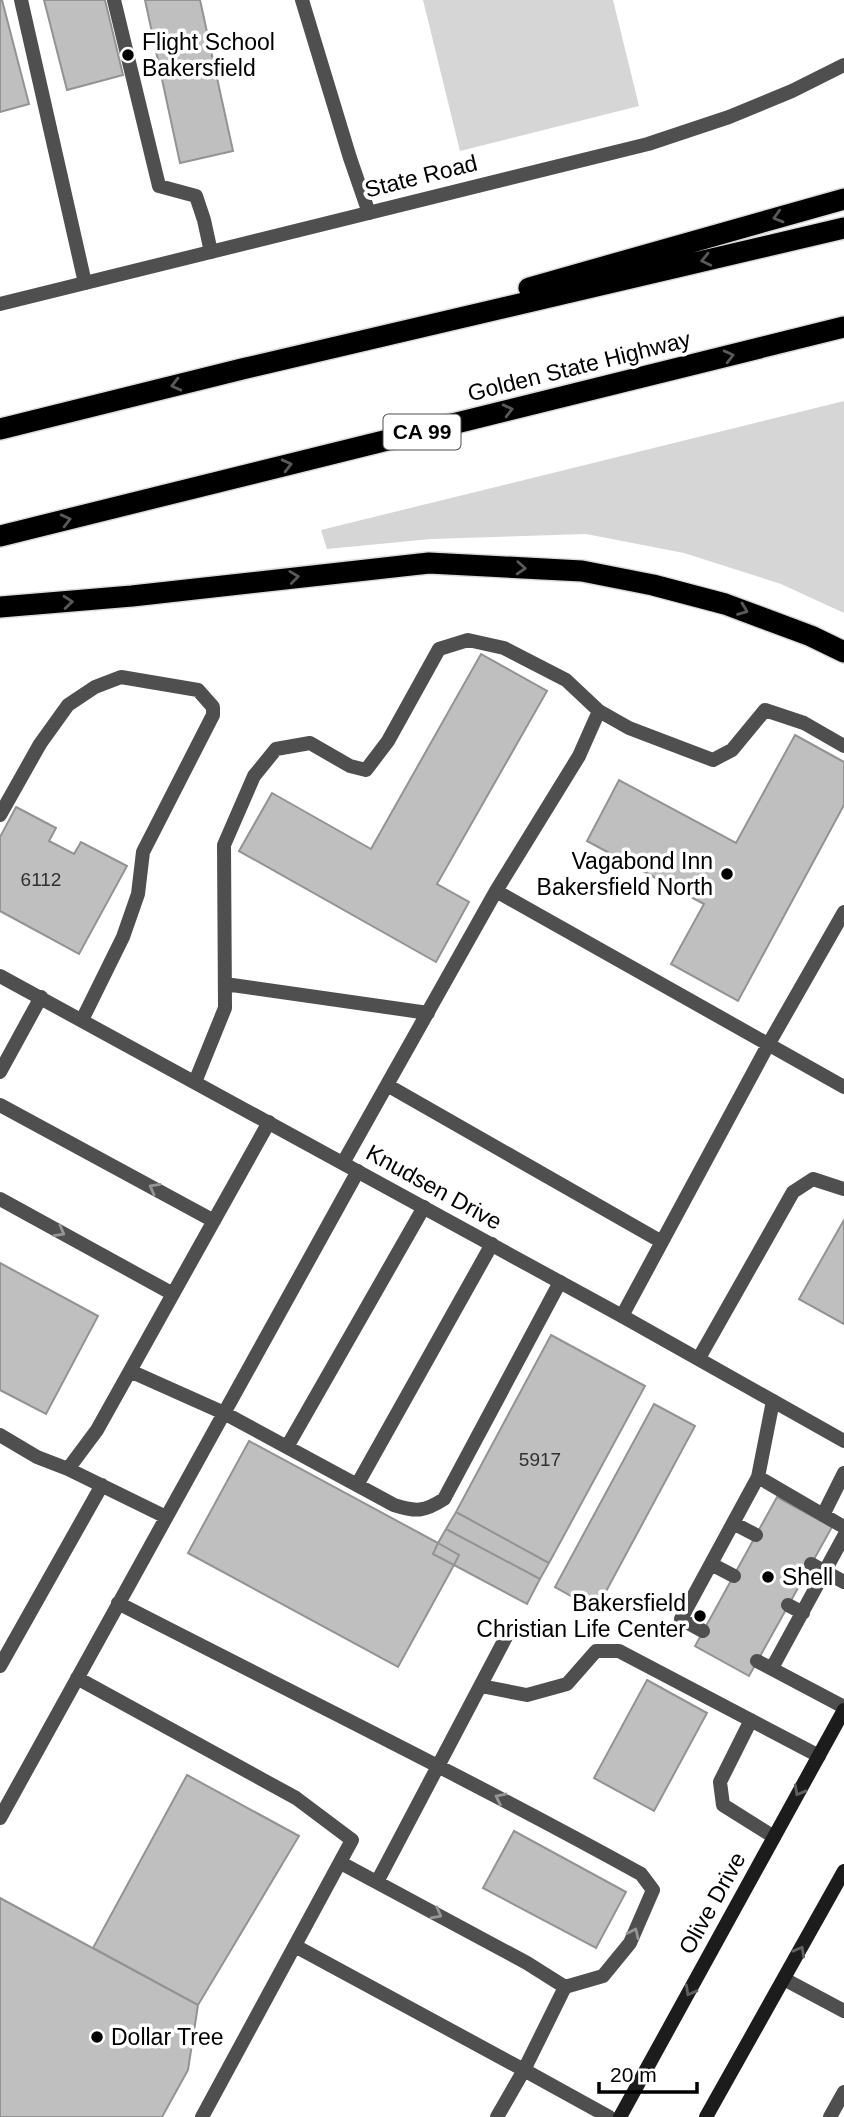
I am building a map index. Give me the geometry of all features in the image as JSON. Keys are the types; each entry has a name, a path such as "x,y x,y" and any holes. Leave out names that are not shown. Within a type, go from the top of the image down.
{"highway":[{"path":"242,369 844,199"},
{"path":"0,429 242,369 844,228"},
{"name":"Golden State Highway","path":"0,536 844,327"},
{"path":"0,607 132,596 429,563 582,571 653,585 725,604 811,636 844,652"}],"main road":[{"name":"Olive Drive","path":"620,2117 844,1709"},
{"path":"706,2117 844,1871"}],"street":[{"path":"21,0 85,283"},
{"path":"114,0 159,186 196,196 211,252"},
{"path":"302,0 369,213"},
{"name":"State Road","path":"0,304 648,144 729,117 792,91 844,65"},
{"path":"195,1082 225,1008 224,845 254,776 276,749 310,743 351,766 366,770 388,741 439,649 468,640 504,648 566,680 599,711 629,727 713,760 732,750 765,710 804,723 844,746"},
{"path":"0,815 40,744 68,705 96,687 121,677 198,690 213,707 213,715 143,852 138,894 123,937 82,1020"},
{"path":"343,1163 496,891 579,756 599,711"},
{"path":"496,891 844,1087"},
{"path":"622,1316 768,1045 844,912"},
{"name":"Knudsen Drive","path":"0,976 699,1358 844,1441"},
{"path":"225,984 428,1013"},
{"path":"0,1072 41,998"},
{"path":"387,1085 662,1242"},
{"path":"0,1105 214,1221"},
{"path":"68,1469 97,1430 269,1122"},
{"path":"0,1818 358,1171"},
{"path":"699,1358 793,1192 813,1180 844,1189"},
{"path":"0,1199 173,1294"},
{"path":"287,1447 424,1207"},
{"path":"357,1485 492,1244"},
{"path":"130,1371 224,1413 394,1505 412,1511 430,1508 443,1499 560,1282"},
{"path":"703,1631 681,1619 758,1477 773,1401"},
{"path":"0,1435 37,1457 68,1469 166,1517"},
{"path":"823,1515 844,1473"},
{"path":"758,1477 844,1527"},
{"path":"0,1665 102,1485"},
{"path":"733,1523 756,1535"},
{"path":"772,1668 844,1536"},
{"path":"711,1564 734,1576"},
{"path":"811,1564 844,1582"},
{"path":"118,1603 520,1807 641,1874 653,1890 630,1943 603,1976 565,1987 524,2070 497,2117"},
{"path":"788,1605 803,1613"},
{"path":"377,1882 506,1637"},
{"path":"481,1686 527,1695 567,1684 596,1651 620,1651 819,1756"},
{"path":"757,1661 844,1709"},
{"path":"77,1678 296,1798 352,1840 202,2117"},
{"path":"751,1720 720,1782 723,1805 774,1837"},
{"path":"341,1863 527,1963 565,1987"},
{"path":"295,1946 609,2117"},
{"path":"784,1979 844,2011"},
{"path":"831,2117 844,2092"}],"shaded area":[{"path":"423,0 613,0 639,106 460,151"},
{"path":"844,401 844,613 781,584 684,553 586,534 431,539 327,549 321,530"}],"building":[{"path":"0,0 29,104 0,112"},
{"path":"44,0 105,0 123,75 67,90"},
{"path":"145,0 200,0 233,151 180,163"},
{"path":"481,654 547,691 437,884 469,902 436,962 239,851 272,793 371,849"},
{"name":"Vagabond Inn Bakersfield North","path":"795,735 844,762 844,805 738,1001 671,964 704,904 587,841 619,780 736,843"},
{"path":"16,807 56,828 49,841 74,854 81,842 127,866 79,954 0,911 0,837"},
{"path":"844,1220 844,1324 799,1299"},
{"path":"0,1263 98,1316 46,1414 0,1390"},
{"path":"551,1335 645,1386 549,1563 456,1512"},
{"path":"654,1404 695,1426 596,1610 555,1587"},
{"path":"249,1441 438,1543 433,1554 454,1565 398,1667 188,1553"},
{"path":"777,1497 832,1527 749,1676 695,1646"},
{"path":"456,1512 549,1563 540,1579 446,1529"},
{"path":"446,1529 540,1579 527,1604 454,1565 459,1555 438,1543"},
{"path":"438,1543 459,1555 454,1565 433,1554"},
{"path":"647,1680 707,1713 654,1811 594,1778"},
{"path":"187,1775 299,1836 198,2005 93,1948"},
{"path":"514,1831 626,1892 596,1948 483,1888"},
{"name":"Dollar Tree","path":"0,1898 198,2005 188,2070 162,2117 0,2117"}],"place":[{"name":"Flight School Bakersfield","path":"128,55"},
{"name":"Vagabond Inn Bakersfield North","path":"727,874"},
{"name":"Shell","path":"768,1577"},
{"name":"Bakersfield Christian Life Center","path":"700,1616"},
{"name":"Dollar Tree","path":"97,2037"}]}
